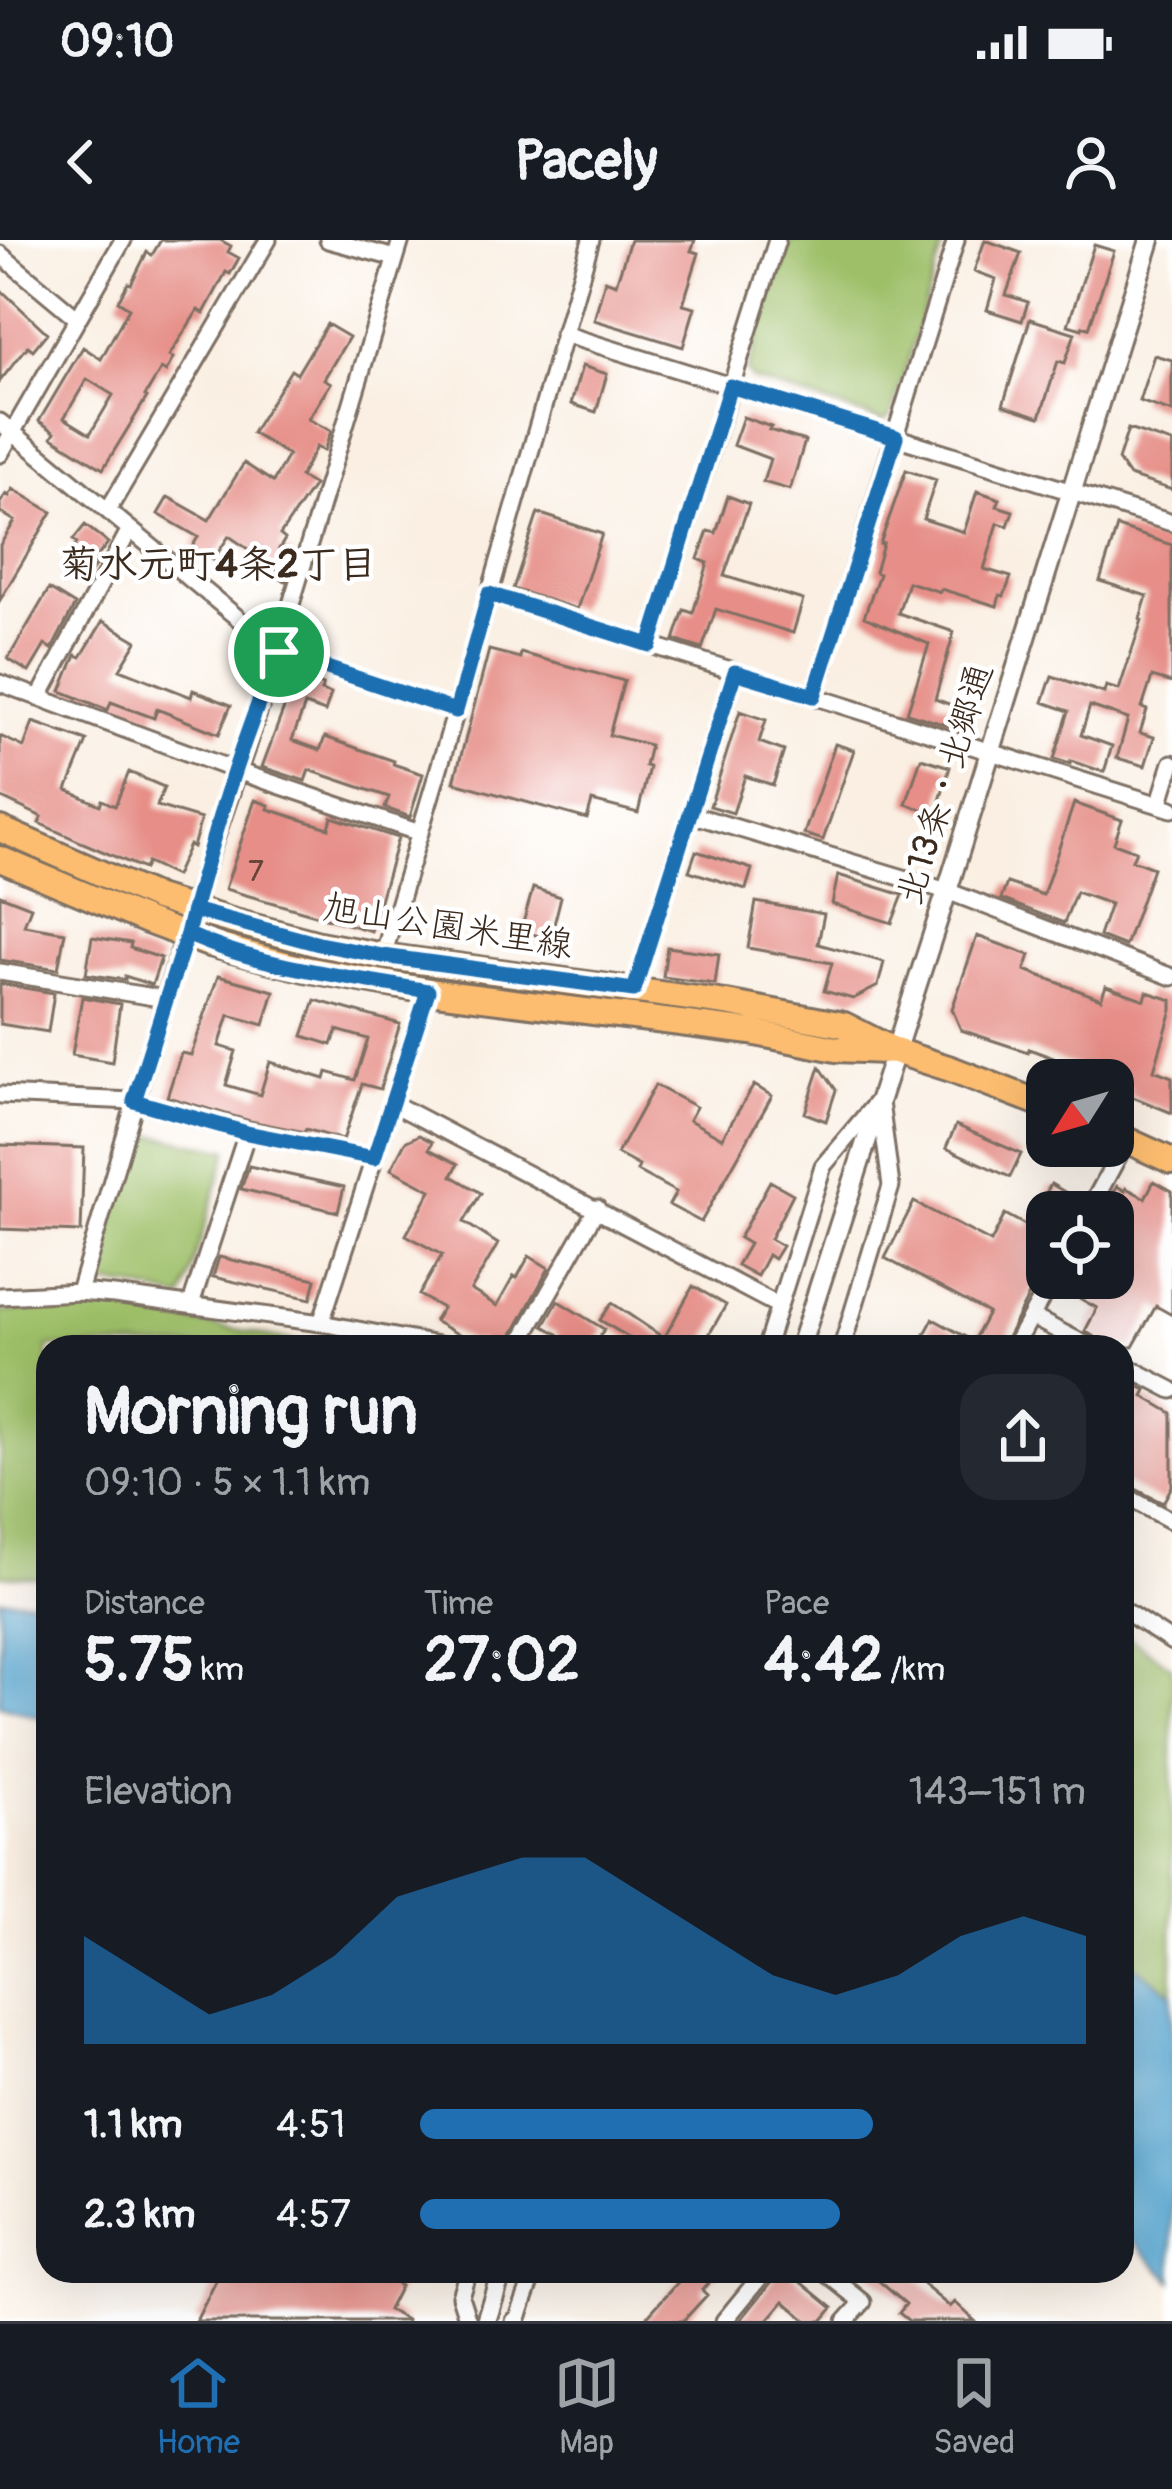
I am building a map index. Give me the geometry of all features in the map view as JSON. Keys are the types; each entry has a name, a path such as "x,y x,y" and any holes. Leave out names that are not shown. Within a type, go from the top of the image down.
{"main road":[{"name":"旭山公園米里線","path":"0,829 157,898 190,922 206,943 305,969 428,991 751,1032 836,1049 895,1051"},
{"name":"旭山公園米里線","path":"0,860 147,921 190,922 844,1025 895,1051 1026,1098"},
{"path":"1134,1143 1172,1161"}],"street":[{"path":"0,454 6,427 78,319 123,240"},
{"path":"107,510 268,240"},
{"path":"328,240 395,258"},
{"path":"79,1292 237,770 279,652 401,240"},
{"path":"383,956 590,240"},
{"path":"650,645 777,240"},
{"path":"814,696 956,240"},
{"name":"北13条・北郷通","path":"804,1335 1150,240"},
{"path":"0,254 78,319"},
{"path":"563,334 1172,523"},
{"path":"6,427 279,652 456,711"},
{"path":"39,698 130,529"},
{"path":"489,594 1166,807 1172,763"},
{"path":"634,990 735,672"},
{"path":"0,683 420,833"},
{"path":"691,814 947,891 1172,977"},
{"path":"0,972 166,998"},
{"path":"321,1323 428,991"},
{"path":"0,1095 134,1101 247,1133 374,1158"},
{"path":"770,1335 824,1166 880,1099"},
{"path":"846,1335 891,1186 880,1099"},
{"path":"392,1102 779,1306"},
{"path":"191,1304 247,1133"},
{"path":"525,1335 597,1208"},
{"path":"0,1296 79,1292 191,1304 384,1335"},
{"path":"1022,1335 1042,1299"},
{"path":"1032,1317 1067,1335"},
{"path":"1134,1370 1172,1390"},
{"path":"1134,1500 1172,1521"},
{"path":"1134,1618 1172,1642"},
{"path":"464,2283 460,2296 468,2321"},
{"path":"514,2321 531,2283"},
{"path":"724,2321 755,2283"},
{"path":"839,2283 863,2302 846,2321"}],"green space":[{"path":"790,240 945,240 891,416 883,421 753,380 747,372"},
{"path":"142,1133 228,1150 183,1299 99,1284 95,1279 135,1139"},
{"path":"100,1304 261,1335 36,1335 36,1577 0,1575 0,1312"},
{"path":"1134,1641 1172,1667 1172,2021 1134,1991"}],"water":[{"path":"0,1599 36,1600 36,1716 0,1705"},
{"path":"1134,1966 1172,1993 1172,2281 1134,2242"}],"building":[{"path":"161,240 220,240 239,258 204,313 198,310 169,356 173,358 166,372 161,369 103,469 52,437 55,432 39,421 83,347 101,359 129,308 118,301 147,252 152,255","holes":["87,379 113,395 90,434 64,418"]},
{"path":"630,240 695,240 691,251 699,253 683,304 695,307 683,347 594,320 605,280 616,284"},
{"path":"985,240 1021,253 1006,295 1028,302 1022,321 987,310 996,279 974,271"},
{"path":"1094,245 1114,251 1089,328 1082,329 1068,325"},
{"path":"0,289 47,333 33,350 28,346 0,381"},
{"path":"1030,319 1075,333 1065,363 1058,361 1040,417 1003,405"},
{"path":"327,324 349,337 324,379 331,383 308,419 331,431 324,451 316,447 300,477 314,485 280,535 285,539 279,549 294,554 286,581 275,577 277,569 229,536 213,560 192,547 198,537 158,514 168,497 209,520 244,463 273,482 288,455 252,433 291,370 297,374"},
{"path":"1154,355 1172,360 1172,412 1139,401"},
{"path":"582,366 607,374 596,412 571,404"},
{"path":"743,417 805,441 790,490 763,482 770,459 733,445"},
{"path":"1128,429 1172,443 1172,490 1129,476 1118,460"},
{"path":"906,470 936,480 923,519 964,532 977,491 1000,499 997,506 1013,511 1008,526 998,523 984,569 1011,577 997,606 908,582 898,613 954,632 935,699 974,717 969,732 907,713 929,644 864,617 879,574 875,572 880,544"},
{"path":"13,489 52,512 0,600 0,545 15,521 0,512 0,503"},
{"path":"728,496 749,504 724,576 803,600 793,633 716,609 702,649 674,640 684,610 693,613 708,563 698,559 708,531 716,533"},
{"path":"538,513 602,534 577,609 513,589"},
{"path":"85,525 108,543 85,580 63,564"},
{"path":"1117,527 1172,545 1172,683 1152,677 1140,733 1154,737 1145,766 1117,758 1128,719 1090,706 1081,735 1112,746 1104,772 1054,759 1069,711 1043,702 1052,676 1104,693 1106,686 1119,690 1147,596 1100,581"},
{"path":"49,589 75,605 52,649 45,645 29,672 8,659"},
{"path":"103,621 137,641 120,669 191,697 193,690 231,705 219,734 157,709 154,718 111,702 108,710 61,691 76,655 81,657"},
{"path":"489,650 520,658 521,653 624,681 609,735 650,745 638,813 592,801 587,819 454,782"},
{"path":"296,676 323,685 321,691 331,694 325,712 305,705 292,740 320,750 325,737 423,774 410,817 385,808 389,797 309,770 305,781 262,767"},
{"path":"740,711 766,720 759,742 784,751 773,785 745,776 733,813 710,806"},
{"path":"33,722 87,741 67,790 100,805 102,800 115,806 129,772 164,787 157,806 201,819 193,847 189,845 175,876 147,863 144,869 83,843 39,823 42,817 0,797 0,736 24,747"},
{"path":"835,744 854,750 823,840 804,834"},
{"path":"921,758 950,767 936,814 906,804"},
{"path":"255,800 269,805 268,809 329,828 332,817 398,838 371,931 225,889"},
{"path":"1074,803 1122,820 1114,843 1136,851 1132,860 1153,868 1125,946 1099,936 1110,904 1076,892 1064,923 1001,899 1007,883 1043,895"},
{"path":"696,851 752,869 746,889 689,871"},
{"path":"838,875 903,895 892,923 832,904"},
{"path":"533,888 561,897 550,940 521,930"},
{"path":"0,895 31,907 24,925 65,932 58,969 0,960"},
{"path":"756,902 824,914 818,944 884,962 878,986 853,999 824,991 832,963 748,948"},
{"path":"977,936 1030,955 1025,970 1101,999 1106,986 1145,1000 1147,992 1172,1000 1154,1070 1172,1077 1172,1113 1134,1097 1134,1059 1056,1059 1028,1052 961,1030 952,1009"},
{"path":"92,937 131,943 130,948 161,958 152,985 125,976 125,980 86,974"},
{"path":"667,947 719,954 715,984 663,977"},
{"path":"218,976 274,991 264,1025 229,1015 219,1046 236,1051 226,1085 260,1095 270,1062 325,1079 327,1072 355,1080 368,1039 337,1030 332,1045 303,1036 315,1000 400,1024 380,1089 362,1084 343,1140 250,1121 167,1097 181,1053 191,1055"},
{"path":"0,984 54,993 48,1032 0,1024"},
{"path":"82,997 120,1004 112,1062 72,1055"},
{"path":"820,1067 836,1090 826,1121 805,1113"},
{"path":"655,1085 696,1107 689,1120 722,1138 754,1085 772,1096 701,1222 669,1205 676,1192 617,1154"},
{"path":"956,1125 1021,1154 1010,1177 946,1148"},
{"path":"419,1135 432,1142 429,1149 458,1164 452,1176 481,1193 464,1222 498,1244 471,1290 497,1306 529,1256 549,1268 513,1335 459,1335 434,1321 442,1308 419,1295 442,1255 406,1235 431,1190 391,1169 405,1142"},
{"path":"0,1145 84,1148 81,1232 0,1229"},
{"path":"249,1166 344,1187 338,1212 241,1189"},
{"path":"770,1181 793,1194 770,1239 782,1246 774,1259 768,1255 757,1276 737,1265 749,1244 739,1238"},
{"path":"1154,1181 1172,1191 1172,1315 1156,1306 1134,1345 1134,1335 1085,1331 1097,1308 1081,1299 1134,1299 1134,1192 1145,1198"},
{"path":"914,1202 991,1242 1005,1214 1026,1225 1027,1299 1008,1335 976,1335 988,1313 885,1258"},
{"path":"219,1257 316,1279 311,1299 213,1277"},
{"path":"693,1286 726,1305 709,1335 666,1335"},
{"path":"558,1301 604,1329 601,1335 557,1335 544,1326"},
{"path":"612,1303 660,1335 624,1335 600,1320"},
{"path":"933,1319 962,1335 924,1335"},
{"path":"1134,1384 1146,1390 1143,1396 1172,1413 1172,1486 1163,1503 1134,1488"},
{"path":"215,2283 394,2283 400,2286 388,2310 408,2321 196,2321"},
{"path":"677,2283 708,2283 702,2290 707,2295 683,2321 643,2321"},
{"path":"771,2283 803,2283 833,2308 822,2321 807,2321 784,2301 767,2321 740,2321"},
{"path":"881,2283 921,2283 950,2307 955,2302 975,2321 909,2321 899,2313 906,2304"}],"district":[{"name":"菊水元町4条2丁目","path":"218,564"}],"route":[{"path":"279,652 197,892 187,934 305,969 428,991 374,1158 247,1133 134,1101 187,934 193,910 383,956 634,990 735,672 814,696 896,437 730,386 650,645 489,594 456,711 279,652"}]}
